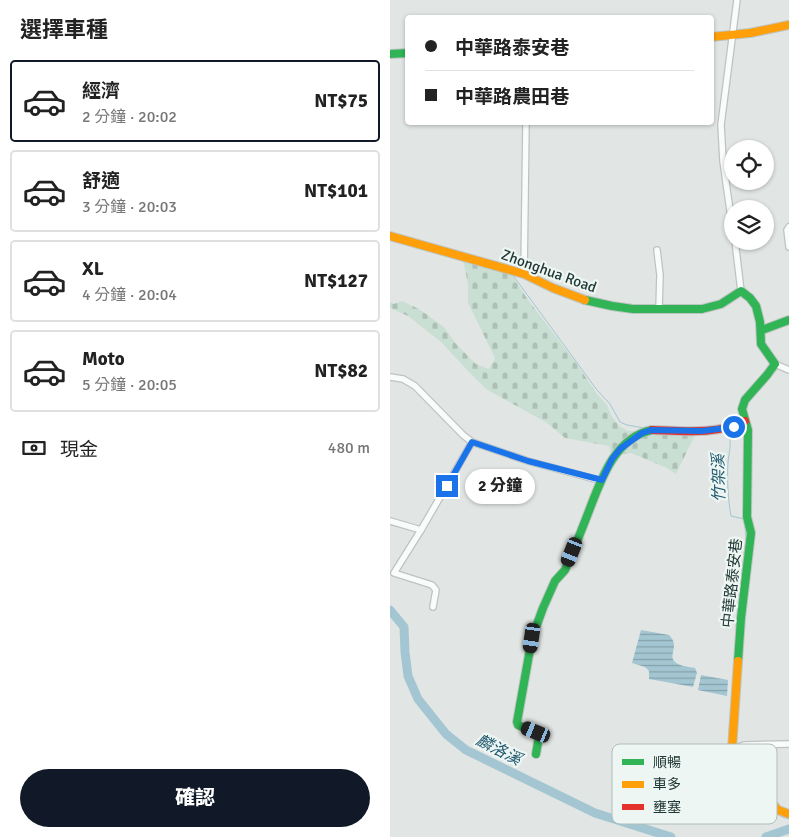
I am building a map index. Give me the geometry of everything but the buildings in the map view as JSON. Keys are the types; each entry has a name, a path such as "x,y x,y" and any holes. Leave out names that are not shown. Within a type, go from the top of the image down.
{"street":[{"path":"728,200 720,125 737,0"},
{"path":"714,37 732,36 789,25"},
{"path":"390,54 405,53"},
{"path":"524,274 526,125"},
{"path":"789,227 789,246"},
{"name":"Zhonghua Road","path":"390,236 524,274 553,288 592,302 633,309 684,310 710,308 741,291"},
{"path":"657,250 660,275 659,309"},
{"path":"736,250 741,291 753,300 760,316 761,343 775,364 789,370"},
{"path":"762,330 789,320"},
{"name":"中華路泰安巷","path":"732,744 741,618 751,533 747,517 748,430 742,409 745,400 775,364"},
{"path":"390,377 403,379 415,386 462,435 472,442 528,461 602,480"},
{"path":"536,754 539,736 536,732 518,725 517,722 526,682 532,638 555,581 565,570 612,459 620,449 642,433 651,430 697,431 734,427 745,421"},
{"path":"433,608 436,590 432,585 394,573 472,442"},
{"path":"390,521 421,530"},
{"name":"中華路泰安巷","path":"777,809 789,814"}],"green space":[{"path":"463,260 510,272 528,300 607,405 619,426 628,431 698,429 676,474 667,468 631,453 611,455 609,446 565,438 547,423 486,389 441,342 408,316 390,308 390,302 394,304 402,301 419,309 444,327 456,344 476,364 489,369 495,358 468,303 468,284"}],"water":[{"path":"641,630 670,636 674,644 672,656 674,660 679,664 695,668 697,673 693,687 649,679 649,671 645,667 632,663"},
{"path":"701,675 728,680 727,696 698,690"}],"waterway":[{"name":"竹架溪","path":"512,274 597,390 610,404 620,422 644,428"},
{"name":"竹架溪","path":"727,431 730,442 728,496 731,516 744,519 746,537 742,573"},
{"name":"麟洛溪","path":"390,610 404,627 408,676 418,699 446,734 466,750 595,813 612,818"},
{"name":"竹架溪","path":"729,733 731,704"},
{"name":"竹架溪","path":"777,813 789,819"},
{"name":"麟洛溪","path":"630,824 671,837"},
{"name":"麟洛溪","path":"766,837 789,829"}],"traffic: fast":[{"path":"390,54 405,53"},
{"path":"585,300 633,309 702,309 721,304 741,291 756,306 760,322 761,344 775,364 745,400 742,409 748,430 747,517 751,533 738,661"},
{"path":"762,330 789,320"},
{"path":"536,754 539,736 518,725 517,722 532,638 555,581 565,570 603,476 618,452 627,442 652,430"}],"traffic: slow":[{"path":"714,37 750,33 789,25"},
{"path":"390,236 524,274 553,288 585,300"},
{"path":"732,744 738,661"},
{"path":"777,809 789,814"}],"traffic: jam":[{"path":"652,430 711,430 745,421"}],"route":[{"path":"447,486 472,442 528,461 602,480 612,459 620,449 642,433 651,430 702,431 734,427"}]}
